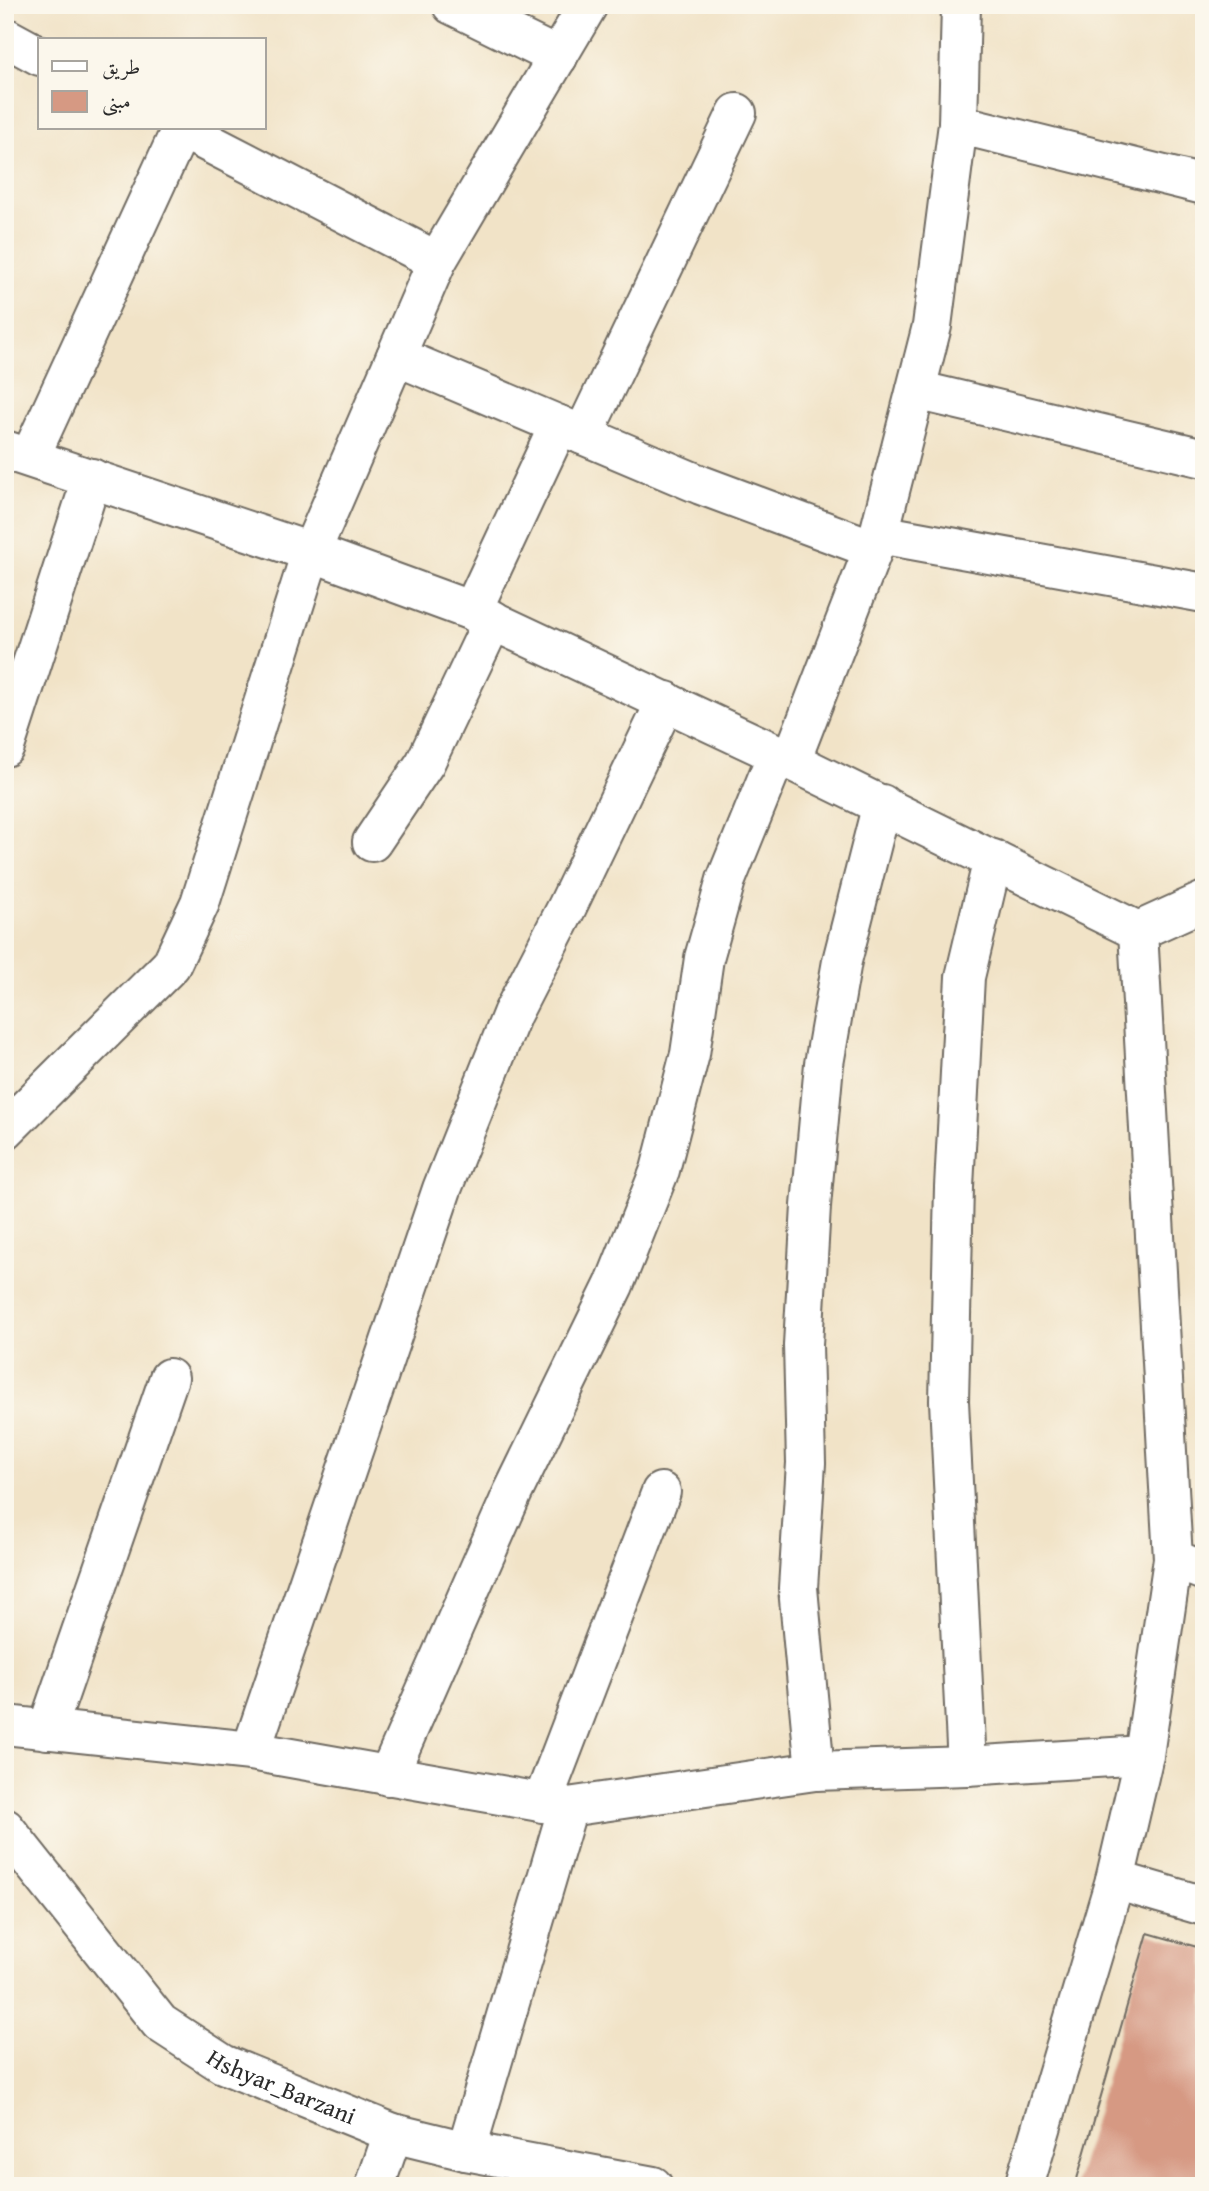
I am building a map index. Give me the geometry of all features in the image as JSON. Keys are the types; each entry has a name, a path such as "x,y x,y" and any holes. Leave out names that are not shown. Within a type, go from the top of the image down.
{"street":[{"path":"452,5 558,57"},
{"path":"5,1130 171,965 200,903 311,552 437,261 588,5"},
{"path":"388,1776 513,1492 614,1285 660,1170 690,1054 704,958 726,880 784,757 876,542 932,326 958,124 961,5"},
{"path":"5,37 38,55"},
{"path":"372,842 425,763 483,616 571,430 737,113"},
{"path":"958,124 1204,185"},
{"path":"180,130 18,454 311,552 483,616 882,804 1138,931"},
{"path":"185,130 437,261"},
{"path":"396,356 701,485 876,542 1204,593"},
{"path":"916,390 1204,458"},
{"path":"5,747 92,478"},
{"path":"251,1751 447,1177 512,1014 568,907 666,701"},
{"path":"815,1771 797,1588 806,1463 803,1345 811,1206 824,1064 839,974 882,804"},
{"path":"967,1766 949,1401 954,1187 965,976 993,859"},
{"path":"1138,931 1204,901"},
{"path":"1024,2186 1115,1880 1188,1565 1138,931"},
{"path":"47,1730 169,1378"},
{"path":"466,2151 555,1805 661,1492"},
{"path":"5,1725 251,1751 555,1805 815,1771 967,1766 1144,1755"},
{"name":"Hshyar_Barzani","path":"5,1828 160,2023 223,2064 393,2133 466,2151 653,2186"},
{"path":"1115,1880 1204,1906"},
{"path":"375,2186 393,2133"}],"building":[{"path":"1148,1933 1204,1949 1204,2186 1075,2186"}]}
